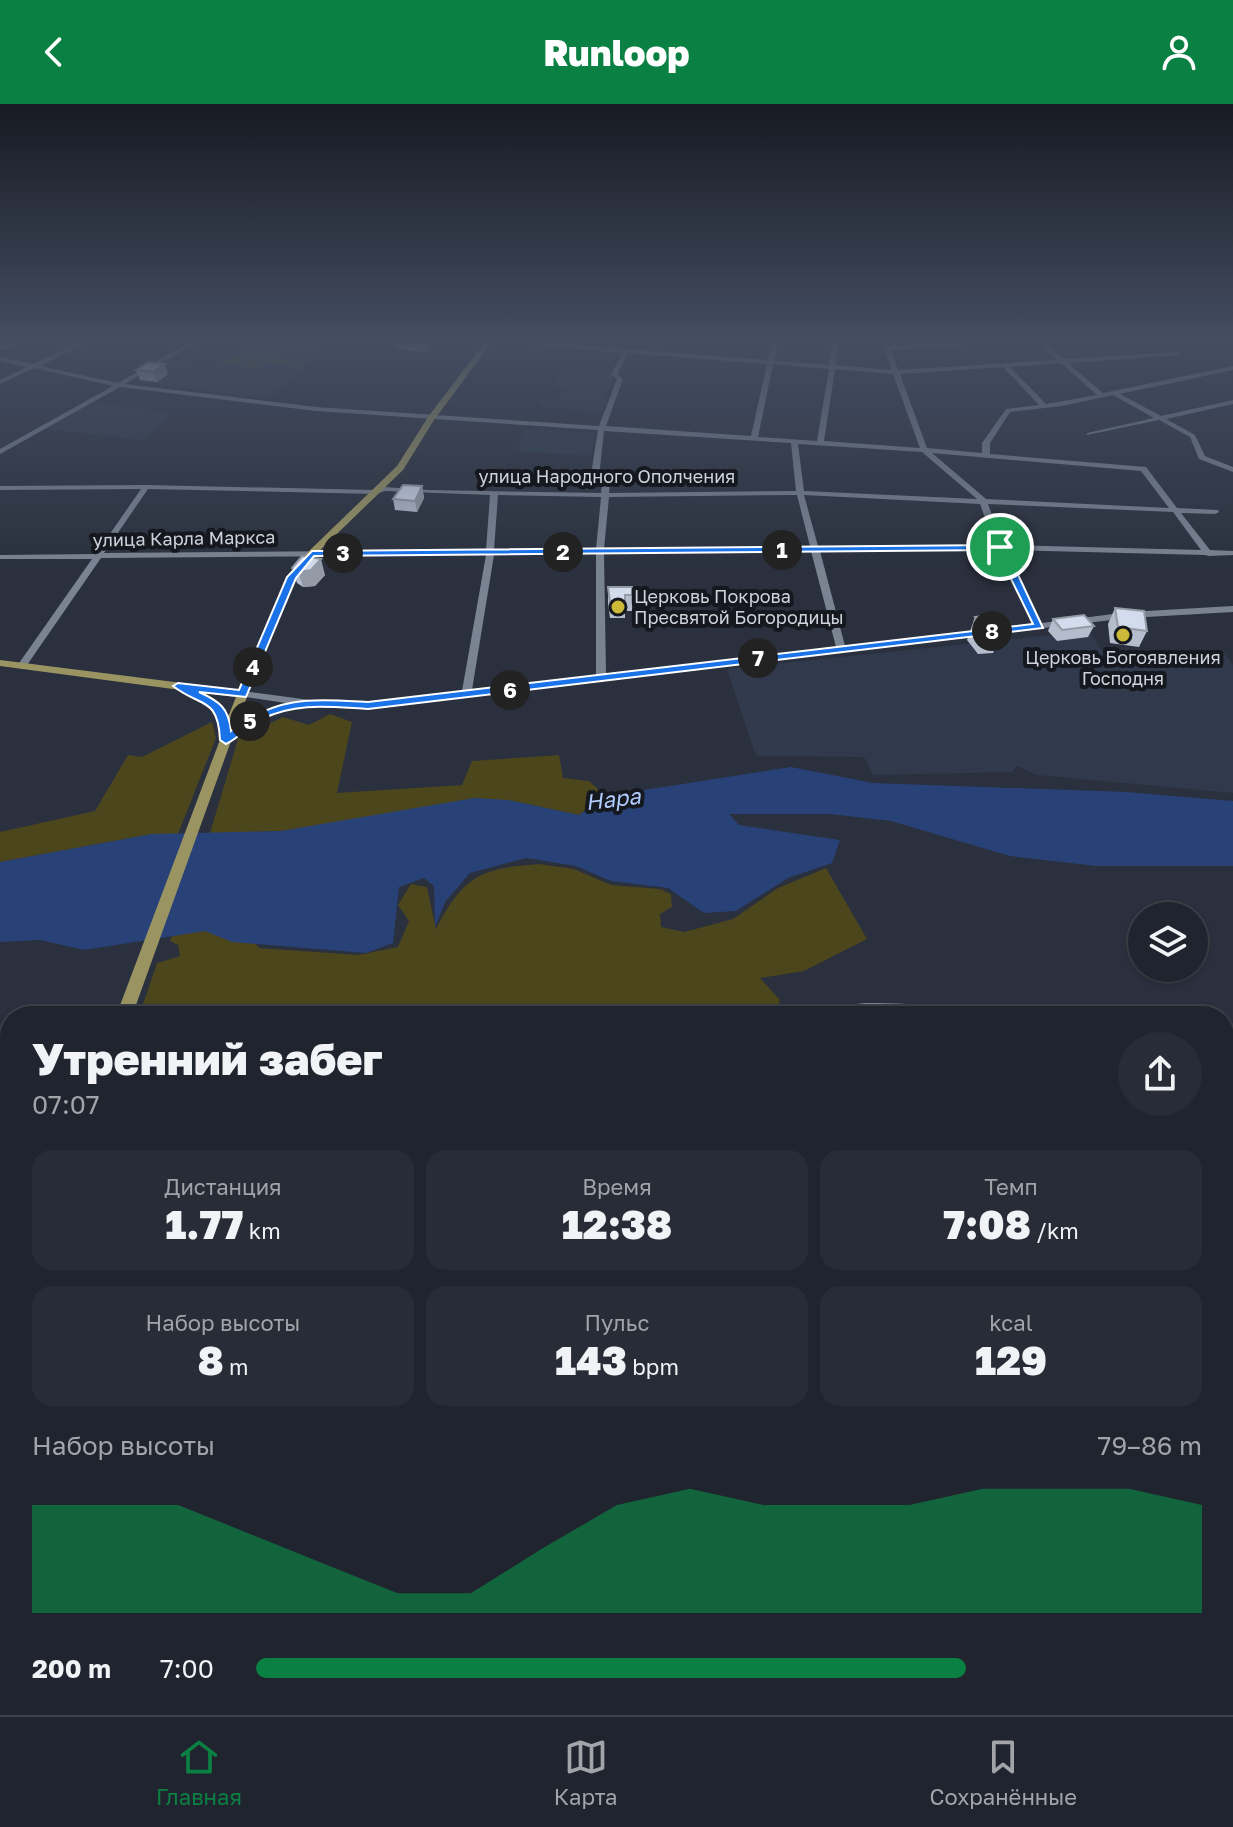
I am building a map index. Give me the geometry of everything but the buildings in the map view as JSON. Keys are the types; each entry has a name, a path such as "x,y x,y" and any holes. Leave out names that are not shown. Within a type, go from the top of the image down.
{"main road":[{"path":"128,1006 242,694 291,577 400,468 431,419"},
{"path":"0,663 242,694"},
{"path":"178,686 217,704 225,718 226,740"}],"street":[{"path":"0,452 62,417"},
{"path":"410,417 924,450 1143,469 1209,554"},
{"path":"601,678 600,552 606,483 596,468 606,417"},
{"path":"754,439 758,417"},
{"path":"820,443 824,417"},
{"path":"913,417 924,450 983,500 1000,547 1039,626"},
{"path":"986,456 986,443 1001,417"},
{"path":"1160,417 1193,436 1202,457 1233,470"},
{"path":"1089,434 1170,417"},
{"path":"794,441 800,493 841,647"},
{"path":"0,442 13,445"},
{"path":"22,666 146,487"},
{"name":"улица Народного Ополчения","path":"0,488 146,487 376,492 384,489 606,495 800,493 1215,512"},
{"path":"466,695 490,553 494,493"},
{"name":"улица Карла Маркса","path":"0,557 1000,547 1233,553"},
{"path":"242,694 305,702 368,705 1129,615 1233,609"},
{"path":"226,740 270,711 305,702"}],"shaded area":[{"path":"67,417 168,417 143,440 46,429"},
{"path":"525,429 595,432 591,456 518,451"},
{"path":"1089,631 1106,657 1150,662 1200,653 1225,654 1233,665 1233,793 1037,775 1017,766 1012,772 873,775 864,757 756,756 727,669"},
{"path":"330,714 352,722 337,793 462,785 472,761 559,755 563,778 589,781 606,796 579,815 508,800 280,831 210,833 238,739 283,717 309,725"},
{"path":"212,722 216,738 178,834 152,834 0,862 0,832 95,811 128,755 142,757"},
{"path":"539,864 574,869 611,885 660,889 671,894 672,907 660,914 661,927 684,932 733,919 778,888 826,868 867,939 804,971 760,978 780,1000 778,1006 142,1006 157,963 180,956 178,945 170,941 180,917 243,928 259,948 358,955 398,947 409,921 398,905 411,884 427,887 436,929 465,886 488,872"}],"water":[{"name":"Нара","path":"791,767 873,783 1126,792 1233,801 1233,866 1096,866 1010,856 891,821 830,814 729,814 739,825 840,840 832,863 788,878 736,911 704,913 668,888 611,881 576,866 526,858 470,873 445,902 435,927 434,886 424,878 399,887 393,943 366,953 232,942 205,931 84,950 40,940 0,942 0,862 152,834 281,831 474,798 508,800 579,815 606,796"}],"place":[{"name":"Церковь Покрова Пресвятой Богородицы","path":"618,607"},
{"name":"Церковь Богоявления Господня","path":"1123,635"}],"route":[{"path":"1000,547 1039,626 368,705 305,702 285,705 254,718 226,740 225,718 217,704 178,686 242,694 291,577 312,553 1000,547"}]}
